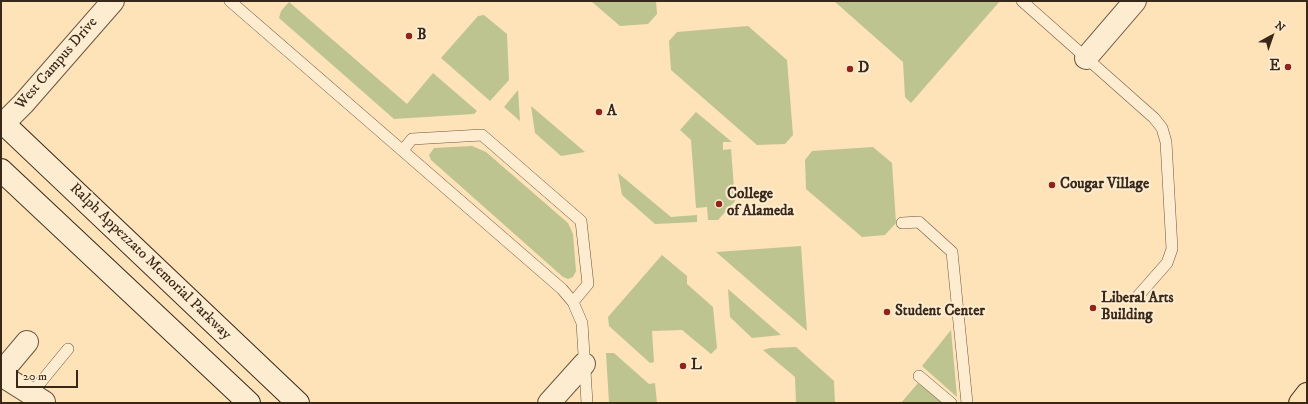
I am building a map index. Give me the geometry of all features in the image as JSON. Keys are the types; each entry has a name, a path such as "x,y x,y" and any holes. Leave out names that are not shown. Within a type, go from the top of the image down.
{"main road":[{"path":"1300,403 1307,394"}],"street":[{"name":"West Campus Drive","path":"2,124 23,104 112,1"},
{"path":"1086,58 1135,1"},
{"name":"Ralph Appezzato Memorial Parkway","path":"2,124 298,403"},
{"path":"1,170 249,403"},
{"path":"27,342 1,374 38,398"},
{"path":"549,403 584,364"}],"lane":[{"path":"230,1 562,289 573,302 582,323 587,403"},
{"path":"1022,1 1154,118 1162,128 1166,142 1172,249 1167,263 1138,296"},
{"path":"403,150 412,139 482,135 581,221 588,284 573,302"},
{"path":"902,223 919,222 952,252 967,403"},
{"path":"38,398 68,349"},
{"path":"919,376 951,403"}],"green space":[{"path":"591,1 656,1 657,14 648,24 620,26"},
{"path":"834,1 1000,1 911,103 905,97 903,62"},
{"path":"289,2 407,104 433,73 477,111 474,114 394,119 279,18 281,11"},
{"path":"484,15 507,34 509,80 490,101 441,58 478,16"},
{"path":"748,26 787,60 793,135 785,144 757,145 671,70 669,41 677,32"},
{"path":"518,90 520,121 504,107"},
{"path":"531,106 585,152 561,156 535,133"},
{"path":"696,112 732,142 723,142 723,150 731,149 735,201 718,220 708,220 707,207 696,208 691,140 680,130"},
{"path":"472,146 486,152 568,223 573,234 576,271 573,277 568,279 563,277 431,160 429,155 434,148"},
{"path":"873,147 892,163 896,223 885,235 862,237 806,189 805,160 812,151"},
{"path":"618,173 671,217 697,215 697,222 655,224 622,195"},
{"path":"801,246 807,331 716,252"},
{"path":"662,255 687,276 687,284 713,307 717,348 711,354 682,330 652,331 654,362 650,363 609,326 608,317"},
{"path":"728,289 781,335 752,338 730,317"},
{"path":"951,330 957,397 922,366"},
{"path":"796,347 834,381 835,403 796,403 795,377 763,350 770,348"},
{"path":"606,353 614,353 649,384 655,383 657,403 609,403"},
{"path":"918,383 943,403 901,403"}],"place":[{"name":"B","path":"409,36"},
{"name":"E","path":"1288,67"},
{"name":"D","path":"850,69"},
{"name":"A","path":"599,112"},
{"name":"Cougar Village","path":"1052,185"},
{"name":"College of Alameda","path":"719,204"},
{"name":"Liberal Arts Building","path":"1093,308"},
{"name":"Student Center","path":"887,312"},
{"name":"L","path":"683,366"}]}
